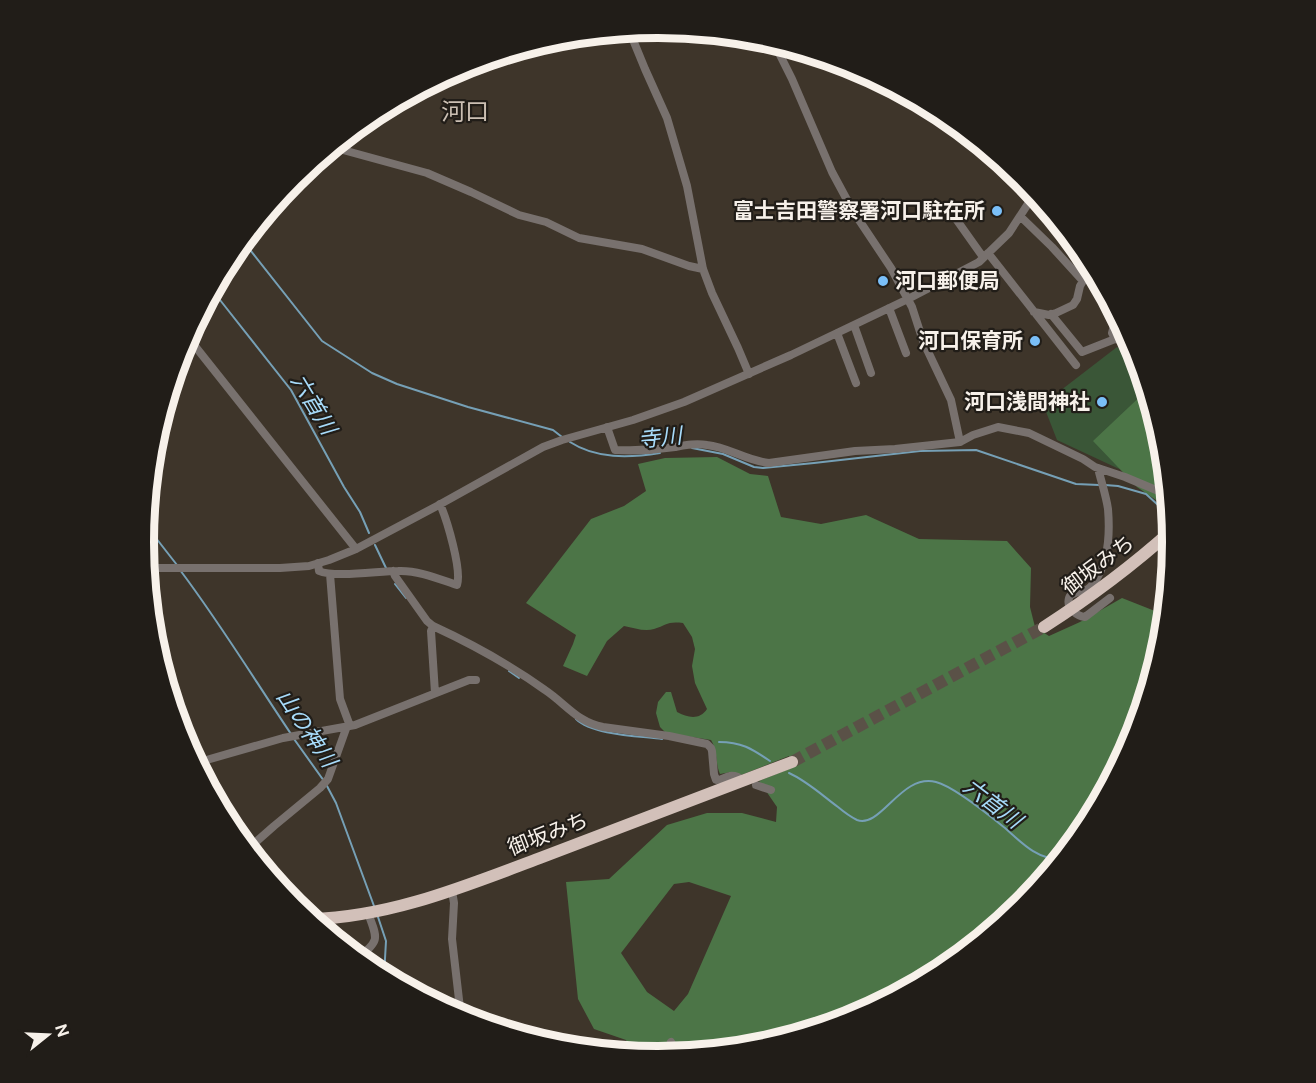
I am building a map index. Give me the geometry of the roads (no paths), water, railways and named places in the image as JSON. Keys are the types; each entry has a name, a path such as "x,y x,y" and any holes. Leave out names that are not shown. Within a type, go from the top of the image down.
{"highway":[{"name":"御坂みち","path":"1044,627 1072,609 1162,539"},
{"name":"御坂みち","path":"324,918 374,912 452,891 792,762"}],"street":[{"path":"633,39 667,118 692,207 703,269 749,375"},
{"path":"779,53 832,172 891,268 912,307 923,341 951,400 960,442"},
{"path":"342,150 427,173 519,215 546,222 579,238 642,249 703,269"},
{"path":"155,568 298,567 337,557 356,549 524,457 562,440 682,403 749,375 961,272 986,255 1009,232 1030,201"},
{"path":"1020,216 1083,280"},
{"path":"956,219 1076,365"},
{"path":"1034,312 1052,314 1073,305 1080,286 1086,277"},
{"path":"889,308 906,353"},
{"path":"1052,314 1082,352 1115,339 1120,340"},
{"path":"854,325 871,373"},
{"path":"1113,326 1112,333 1115,339"},
{"path":"837,333 856,383"},
{"path":"194,345 356,549"},
{"path":"607,427 615,450 636,451 686,444 707,445 759,462 769,463 855,451 960,442 998,427 1023,431 1062,448 1098,468 1159,491"},
{"path":"1098,468 1108,508 1106,557 1089,589 1072,594 1069,598 1072,609 1078,616 1085,617 1110,598"},
{"path":"318,563 319,571 330,574 411,572 457,585 459,577 451,538 440,504"},
{"path":"393,571 425,619 433,626 488,653 544,689 589,724 707,744 712,751 716,780 730,775 738,777"},
{"path":"254,843 322,787 328,779 349,726 340,699 330,574"},
{"path":"433,626 431,631 435,693"},
{"path":"204,761 295,735 349,726 469,680 476,680"},
{"path":"756,785 771,790"},
{"path":"452,891 454,903 452,939 460,1005"},
{"path":"366,952 375,940 374,912"}],"waterway":[{"name":"寺川","path":"249,248 322,341 372,373 397,384 468,407 553,430 562,437"},
{"name":"六首川","path":"220,300 291,390 360,512 369,533"},
{"name":"寺川","path":"570,442 591,452 613,456 660,453"},
{"name":"寺川","path":"692,448 723,454 754,467 763,468 920,451 976,450 1076,484 1099,485"},
{"name":"寺川","path":"1105,485 1118,486 1146,494 1161,508"},
{"name":"山の神川","path":"154,536 177,565"},
{"name":"六首川","path":"375,545 386,568"},
{"name":"山の神川","path":"180,570 291,734"},
{"name":"六首川","path":"395,584 406,598"},
{"name":"六首川","path":"509,671 519,678"},
{"name":"六首川","path":"576,719 604,732 662,739"},
{"name":"山の神川","path":"294,739 324,781"},
{"name":"六首川","path":"719,742 746,747 770,761"},
{"name":"六首川","path":"789,773 808,784 852,817 866,821 875,817 912,785 924,781 936,782 953,789 972,802 1036,853 1050,858"},
{"name":"山の神川","path":"327,786 336,803 374,906"},
{"name":"山の神川","path":"377,914 386,941 385,965"}],"tunnel":[{"path":"792,762 1044,627"}],"place":[{"name":"富士吉田警察署河口駐在所","path":"997,211"},
{"name":"河口郵便局","path":"883,281"},
{"name":"河口保育所","path":"1035,341"},
{"name":"河口浅間神社","path":"1102,402"}],"district":[{"name":"河口","path":"465,112"}]}
